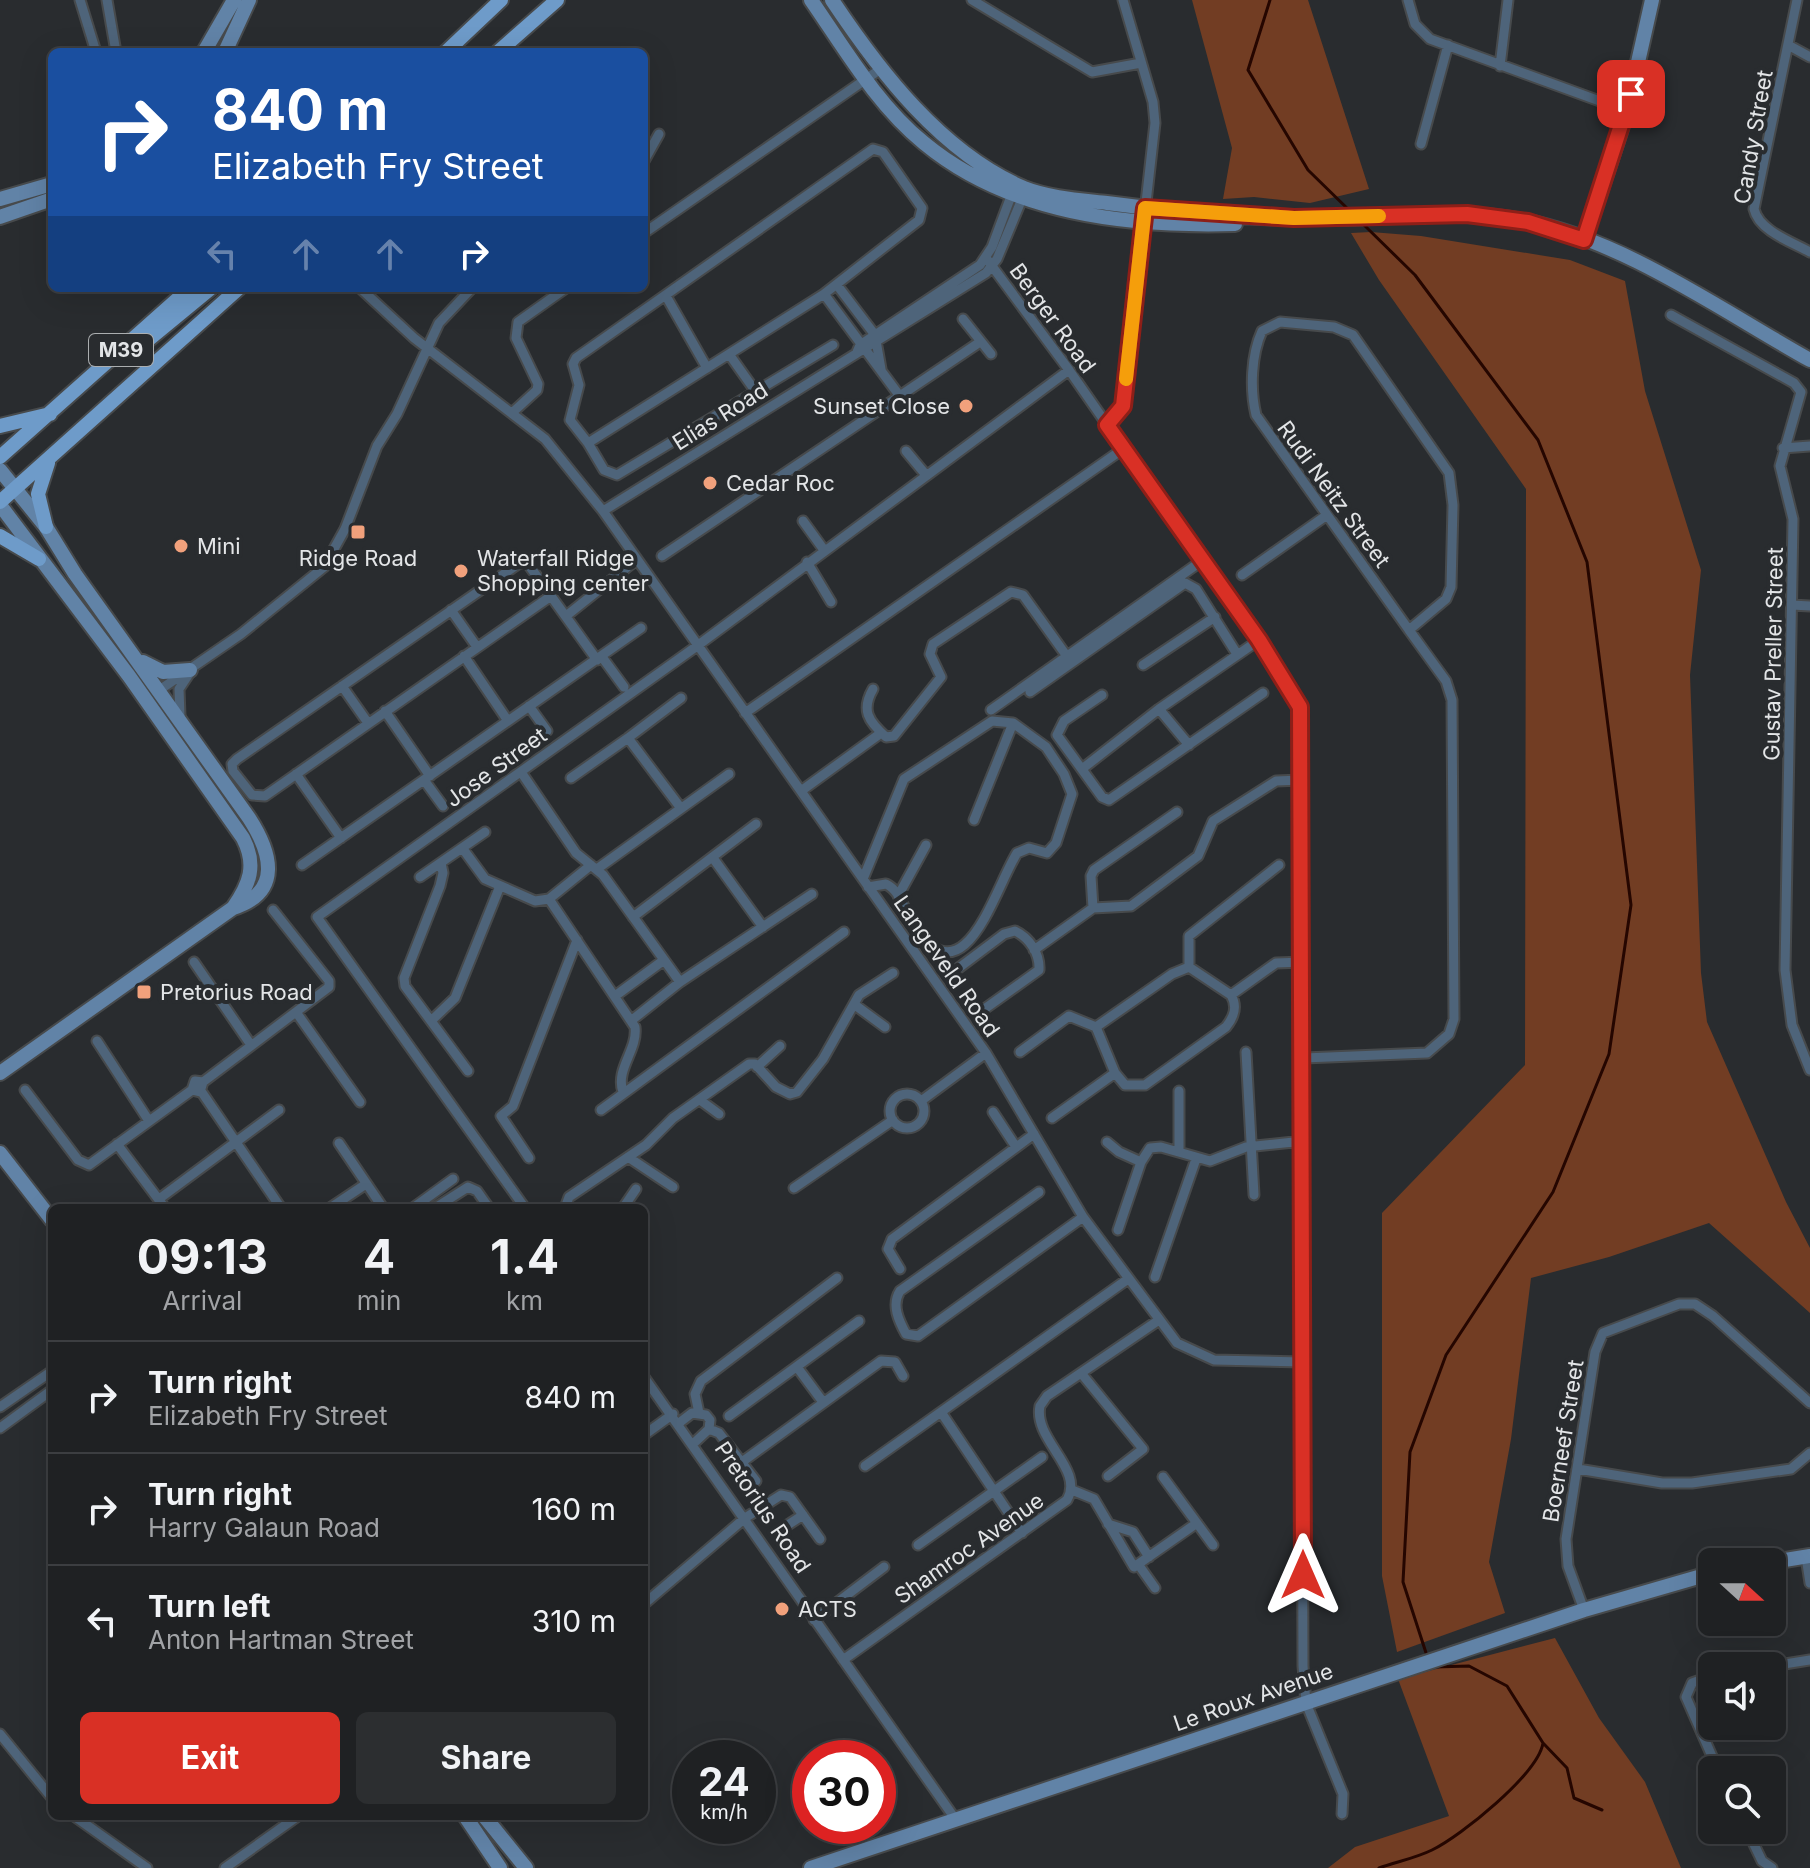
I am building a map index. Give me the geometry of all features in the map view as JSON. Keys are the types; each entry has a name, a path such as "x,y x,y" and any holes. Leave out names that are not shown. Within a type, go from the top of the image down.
{"main road":[{"path":"206,48 234,0"},
{"path":"227,48 249,0"},
{"path":"450,48 501,0"},
{"path":"503,48 557,0"},
{"path":"811,0 864,78 922,142 952,165 1019,192 1223,225 1294,218 1428,212 1497,217 1584,240 1657,274 1810,360"},
{"path":"832,0 911,102 960,147 1019,192"},
{"path":"1584,240 1627,111 1652,0"},
{"path":"0,199 48,185"},
{"path":"0,217 48,200"},
{"name":"M39","path":"0,457 186,292"},
{"path":"92,378 116,366 206,292"},
{"name":"M39","path":"0,504 235,292"},
{"path":"0,426 53,413"},
{"path":"46,527 38,494 52,456"},
{"path":"0,470 46,527 75,574 249,818 268,855 268,873 254,899 233,908 2,1073"},
{"path":"0,504 174,739 249,849 249,882 233,908"},
{"path":"0,536 39,559"},
{"path":"139,660 163,672 192,669"},
{"path":"158,691 161,708 174,739"},
{"path":"0,1153 48,1215"},
{"path":"1786,1560 1808,1556"},
{"name":"Le Roux Avenue","path":"811,1868 1584,1610 1698,1577"},
{"path":"468,1820 500,1868"},
{"path":"487,1820 526,1868"}],"street":[{"path":"80,0 95,48"},
{"path":"107,0 115,48"},
{"path":"972,0 1092,72 1141,63"},
{"path":"1107,425 1123,406 1155,123 1153,102 1123,0"},
{"path":"1408,0 1420,31 1500,66 1627,111"},
{"path":"1500,66 1508,0"},
{"name":"Candy Street","path":"1797,0 1754,209 1759,221 1768,228 1810,252"},
{"path":"1421,144 1448,45"},
{"path":"1788,45 1810,57"},
{"path":"648,230 882,68"},
{"path":"648,154 659,134"},
{"path":"588,443 824,294 919,220 922,208 883,152 873,149 576,358 573,364 579,385 570,420 604,470 617,475 833,345"},
{"path":"990,262 1019,192"},
{"name":"Elias Road","path":"603,511 860,350 990,262"},
{"name":"Berger Road","path":"990,262 1259,640 1300,707 1306,1703 1342,1790 1342,1814"},
{"path":"837,285 876,339 881,369"},
{"name":"Langeveld Road","path":"364,292 428,349 545,439 603,511 635,561 986,1053 1083,1217 1177,1343 1214,1360 1302,1362"},
{"path":"158,691 294,594 324,567 345,529 377,446 450,308 468,292"},
{"path":"513,412 537,390 538,384 516,338 518,322 560,292"},
{"path":"824,294 860,350 881,369 899,395"},
{"path":"666,296 707,368"},
{"name":"Gustav Preller Street","path":"1671,315 1799,387 1801,403 1783,448 1781,474 1793,519 1785,978 1792,1025 1810,1070"},
{"path":"963,319 991,354"},
{"name":"Rudi Neitz Street","path":"1304,1058 1427,1053 1449,1034 1454,1019 1452,700 1446,681 1409,630 1256,415 1253,389 1258,342 1262,331 1280,322 1334,327 1353,335 1449,473 1453,505 1451,587 1446,599 1409,630"},
{"path":"662,556 980,342"},
{"path":"729,354 756,392"},
{"name":"Jose Street","path":"522,1204 317,917 697,646 1069,370"},
{"path":"1783,448 1810,446"},
{"path":"745,713 1123,449"},
{"path":"906,451 926,475"},
{"path":"1242,575 1327,515"},
{"path":"803,521 824,550"},
{"path":"991,710 1203,560"},
{"path":"566,616 635,561"},
{"path":"551,596 258,798 231,766 521,562 526,563 624,687"},
{"path":"807,562 831,602"},
{"path":"1030,692 1180,585 1196,589 1237,654"},
{"path":"873,689 864,710 881,733 888,738 894,736 940,680 941,672 930,654 933,644 1005,594 1023,595 1066,655"},
{"path":"1792,605 1810,606"},
{"path":"451,610 477,647"},
{"path":"1143,665 1215,617"},
{"path":"302,865 641,628"},
{"path":"1082,769 1159,709 1259,640"},
{"path":"464,656 508,721"},
{"path":"181,723 179,689 192,669"},
{"path":"342,686 368,723"},
{"path":"1102,695 1057,730 1061,742 1102,797 1109,800 1263,693"},
{"path":"571,778 681,698"},
{"path":"529,706 547,731"},
{"path":"1159,709 1189,745"},
{"path":"385,711 443,806"},
{"path":"999,720 1013,723 1046,747 1070,784 1070,807 1051,850 1047,853 1029,848 1017,853 984,919 970,939 954,952 940,952 924,941 898,896 886,884 866,883 904,779 982,725 999,720"},
{"path":"974,820 1013,723"},
{"path":"801,791 881,733"},
{"path":"628,738 680,807"},
{"path":"521,772 576,853 594,867 680,982"},
{"path":"296,774 341,838"},
{"path":"463,849 485,879 535,901 549,899 729,774"},
{"path":"1034,950 1093,908 1131,906 1198,856 1209,826 1217,818 1276,781 1301,780"},
{"path":"1093,908 1091,876 1094,870 1177,812"},
{"path":"633,917 756,824"},
{"path":"420,877 485,832"},
{"path":"898,896 926,845"},
{"path":"713,858 763,927"},
{"path":"441,863 443,873 440,886 404,978 405,986 468,1071"},
{"path":"1189,967 1187,944 1193,930 1279,865"},
{"path":"432,1020 455,998 500,886"},
{"path":"632,1020 680,982 812,894"},
{"path":"549,899 632,1020 636,1034 620,1079 623,1092"},
{"path":"25,1090 84,1164 89,1165 199,1088 251,1045 325,992 330,984 273,910"},
{"path":"952,973 1010,931 1022,934 1034,950 1039,965 1037,973 983,1010"},
{"path":"601,1110 844,932"},
{"path":"529,1158 501,1116 513,1106 577,940"},
{"path":"615,996 664,960"},
{"path":"194,962 251,1045"},
{"path":"1231,995 1276,963 1303,962"},
{"path":"1020,1052 1069,1016 1096,1027 1115,1073 1125,1085 1145,1085 1226,1027 1234,1013 1231,995 1189,967"},
{"path":"1096,1027 1172,974 1189,967"},
{"path":"566,1204 569,1197 628,1157 749,1064 757,1067 783,1091 797,1092 823,1059 863,992 893,973"},
{"path":"855,1005 885,1027"},
{"path":"296,1012 360,1102"},
{"path":"97,1041 149,1121"},
{"path":"757,1067 780,1046"},
{"path":"1246,1052 1254,1195"},
{"path":"921,1101 986,1053"},
{"path":"1052,1118 1115,1073"},
{"path":"199,1088 233,1143 278,1204"},
{"path":"1179,1091 1179,1152"},
{"path":"901,1095 912,1095 921,1101 923,1117 916,1125 901,1127 893,1120 890,1109 901,1095"},
{"path":"700,1100 719,1114"},
{"path":"117,1144 162,1204 233,1143 279,1110"},
{"path":"993,1112 1016,1147"},
{"path":"794,1188 893,1120"},
{"path":"900,1269 888,1249 892,1239 1034,1134"},
{"path":"1118,1230 1141,1162 1154,1146 1196,1159 1220,1159 1252,1146 1303,1141"},
{"path":"1107,1142 1119,1152 1141,1162"},
{"path":"339,1143 380,1204"},
{"path":"628,1157 673,1187"},
{"path":"1155,1277 1196,1159"},
{"path":"419,1204 453,1179"},
{"path":"336,1204 366,1184"},
{"path":"441,1204 468,1187 477,1191 486,1204"},
{"path":"626,1204 636,1189"},
{"path":"1039,1192 900,1291 896,1297 897,1314 906,1334 918,1336 1083,1217"},
{"path":"699,1413 695,1394 701,1381 837,1278"},
{"path":"865,1466 1128,1279"},
{"name":"Boerneef Street","path":"1584,1610 1565,1551 1599,1339 1609,1328 1679,1304 1701,1307 1810,1403"},
{"name":"Shamroc Avenue","path":"843,1660 1067,1500 1072,1490 1071,1480 1043,1431 1038,1413 1047,1396 1159,1320"},
{"path":"729,1416 859,1321"},
{"path":"742,1462 886,1359 898,1365 903,1376"},
{"path":"797,1367 823,1402"},
{"path":"1081,1373 1143,1449 1108,1476"},
{"path":"18,1416 4,1404 48,1374"},
{"name":"Pretorius Road","path":"648,1382 694,1443 814,1620 956,1820"},
{"path":"0,1428 48,1393"},
{"path":"941,1412 1022,1533"},
{"path":"648,1433 676,1418 699,1413 710,1420 709,1429 694,1443"},
{"path":"709,1429 719,1433 756,1481"},
{"path":"1578,1469 1662,1483 1692,1483 1791,1469 1810,1453"},
{"path":"918,1545 1042,1457"},
{"path":"1163,1477 1213,1545"},
{"path":"1072,1490 1094,1499 1136,1566 1155,1588"},
{"path":"648,1601 745,1518 786,1494 820,1539"},
{"path":"780,1530 803,1515"},
{"path":"1136,1566 1197,1523"},
{"path":"1108,1524 1133,1532 1149,1557"},
{"path":"1808,1556 1810,1583"},
{"path":"814,1620 884,1567"},
{"path":"1786,1664 1810,1660"},
{"path":"1698,1681 1692,1683 1686,1697 1698,1724"},
{"path":"0,1734 48,1793"},
{"path":"80,1820 147,1868"},
{"path":"225,1868 292,1820"},
{"path":"1754,1844 1762,1861 1772,1868"}],"shaded area":[{"path":"1192,0 1308,0 1369,189 1310,203 1254,197 1223,199 1232,148"},
{"path":"1351,233 1421,236 1570,260 1625,281 1645,391 1701,570 1690,675 1701,973 1707,1022 1786,1202 1810,1248 1810,1313 1709,1223 1609,1257 1531,1278 1511,1439 1489,1562 1505,1613 1397,1652 1382,1576 1382,1213 1525,1065 1526,489 1379,280"},
{"path":"1555,1638 1599,1718 1645,1782 1681,1868 1328,1868 1355,1847 1449,1816 1398,1679"}],"waterway":[{"path":"1270,0 1248,70 1308,170 1352,213"},
{"path":"1363,224 1415,275 1538,440 1587,562 1631,905 1609,1054 1553,1192 1446,1355 1410,1452 1403,1582 1428,1659"},
{"path":"1379,1868 1426,1853 1461,1832 1528,1771 1543,1743 1507,1686 1469,1666 1434,1667"},
{"path":"1543,1743 1567,1768 1574,1798 1602,1810"}],"slow traffic":[{"path":"1126,379 1145,208 1294,218 1379,216"}],"place":[{"name":"Sunset Close","path":"966,406"},
{"name":"Cedar Roc","path":"710,483"},
{"name":"Ridge Road","path":"358,532"},
{"name":"Mini","path":"181,546"},
{"name":"Waterfall Ridge Shopping center","path":"461,571"},
{"name":"Pretorius Road","path":"144,992"},
{"name":"ACTS","path":"782,1609"}],"route":[{"path":"1303,1575 1302,720 1295,694 1107,425 1123,406 1145,208 1294,218 1428,212 1467,214 1528,222 1584,240 1631,94"}]}
